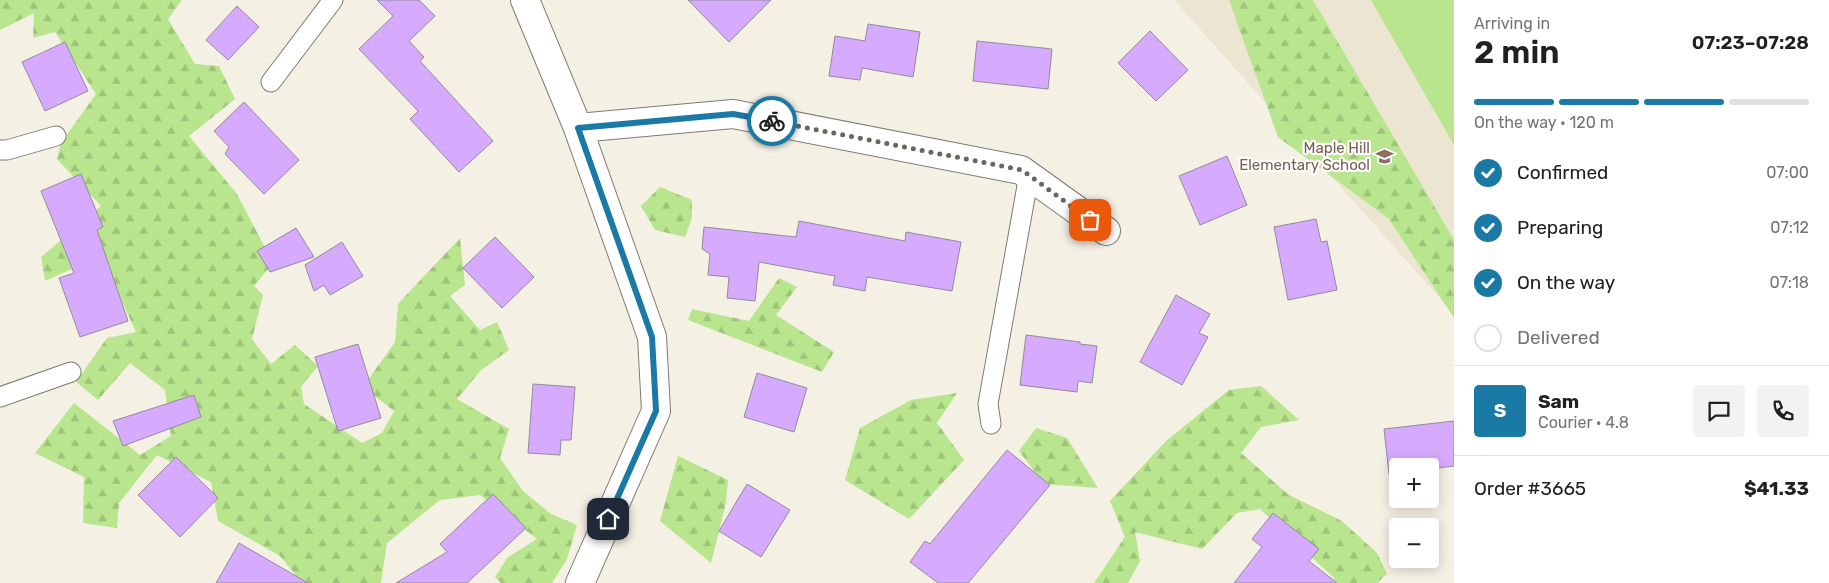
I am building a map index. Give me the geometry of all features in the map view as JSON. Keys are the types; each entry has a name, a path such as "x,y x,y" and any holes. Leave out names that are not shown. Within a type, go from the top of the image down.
{"street":[{"path":"525,0 578,128 652,337 656,411 580,583"},
{"path":"578,128 733,114 1022,170 1106,231"}],"lane":[{"path":"271,82 333,0"},
{"path":"0,150 7,150 56,136"},
{"path":"991,424 988,404 1029,175"},
{"path":"0,397 71,372"}],"shaded area":[{"name":"Maple Hill Elementary School","path":"1174,0 1454,0 1454,314"}],"green space":[{"path":"0,0 182,0 168,19 195,64 219,66 235,99 189,136 237,194 273,263 254,286 263,295 252,339 271,364 295,345 318,366 301,387 304,404 362,443 382,433 394,411 363,387 395,342 398,304 460,238 465,285 450,296 480,330 497,322 509,350 481,370 457,399 509,429 500,458 523,491 551,514 577,525 567,559 552,583 501,583 495,577 507,558 537,539 480,495 440,500 387,543 381,583 302,583 280,556 218,521 211,482 157,455 119,503 117,528 83,523 84,477 35,453 74,403 140,455 171,436 165,390 130,363 98,400 76,382 107,338 136,332 101,256 45,281 41,257 101,206 57,159 61,143 96,94 55,32 33,38 34,13 0,30"},
{"path":"1229,0 1313,0 1454,240 1454,318 1389,219 1278,137"},
{"path":"1371,0 1454,0 1454,145"},
{"path":"660,187 692,200 692,218 685,237 655,230 641,206"},
{"path":"779,278 797,287 776,315 834,352 822,372 688,320 692,309 749,321"},
{"path":"1261,386 1299,420 1261,427 1241,453 1289,495 1342,521 1377,553 1387,574 1377,583 1335,583 1334,578 1260,509 1237,513 1202,549 1135,532 1140,561 1128,583 1094,583 1125,537 1110,501 1166,441 1229,390"},
{"path":"957,393 937,423 964,460 909,519 845,480 860,428 911,400"},
{"path":"1036,428 1067,438 1098,488 1044,484 1019,451"},
{"path":"678,456 728,480 726,503 711,563 660,521"}],"building":[{"path":"377,0 419,0 435,16 409,41 424,57 420,61 493,141 459,172 410,119 418,111 359,49 393,16"},
{"path":"688,0 771,0 729,42"},
{"path":"237,6 259,27 228,60 206,40"},
{"path":"868,24 920,32 913,77 862,68 860,80 829,76 835,36 865,41"},
{"path":"1150,31 1188,70 1156,101 1118,63"},
{"path":"977,41 1052,49 1048,89 973,81"},
{"path":"65,42 88,91 45,111 22,62"},
{"path":"244,102 299,160 264,194 225,154 229,147 214,131"},
{"path":"1227,156 1247,205 1200,225 1179,176"},
{"path":"81,174 103,227 97,230 128,321 80,337 59,278 74,273 41,191"},
{"path":"1316,219 1321,242 1327,241 1337,290 1288,300 1274,227"},
{"path":"799,221 905,241 906,232 961,242 952,291 867,277 865,291 833,285 835,276 759,262 755,301 727,298 729,277 708,275 710,254 702,249 704,227 796,237"},
{"path":"296,228 314,257 270,272 257,251"},
{"path":"495,237 534,277 502,308 463,268"},
{"path":"342,242 363,276 330,295 324,285 314,291 305,265"},
{"path":"1176,295 1210,314 1199,333 1208,337 1182,385 1140,362"},
{"path":"1026,335 1097,346 1092,383 1078,381 1077,392 1020,385"},
{"path":"358,344 381,418 338,431 315,357"},
{"path":"757,373 807,388 794,432 744,417"},
{"path":"533,384 575,387 571,440 561,440 560,455 528,453"},
{"path":"194,395 201,417 123,446 113,421"},
{"path":"1454,421 1454,466 1439,468 1439,458 1389,458 1389,474 1384,429"},
{"path":"1007,450 1050,485 968,583 938,583 910,562 925,541 930,544"},
{"path":"176,457 218,498 180,537 138,495"},
{"path":"747,484 790,510 761,557 719,531"},
{"path":"493,494 526,528 467,583 396,583 447,552 440,544"},
{"path":"1273,513 1319,549 1309,561 1337,583 1234,583 1262,547 1252,539"},
{"path":"239,543 308,583 216,583"}],"way so far":[{"path":"772,121 1022,170 1090,220"}],"place":[{"name":"Maple Hill Elementary School","path":"1384,157"}],"route":[{"path":"608,519 656,411 652,337 578,128 733,114 772,121"}]}
